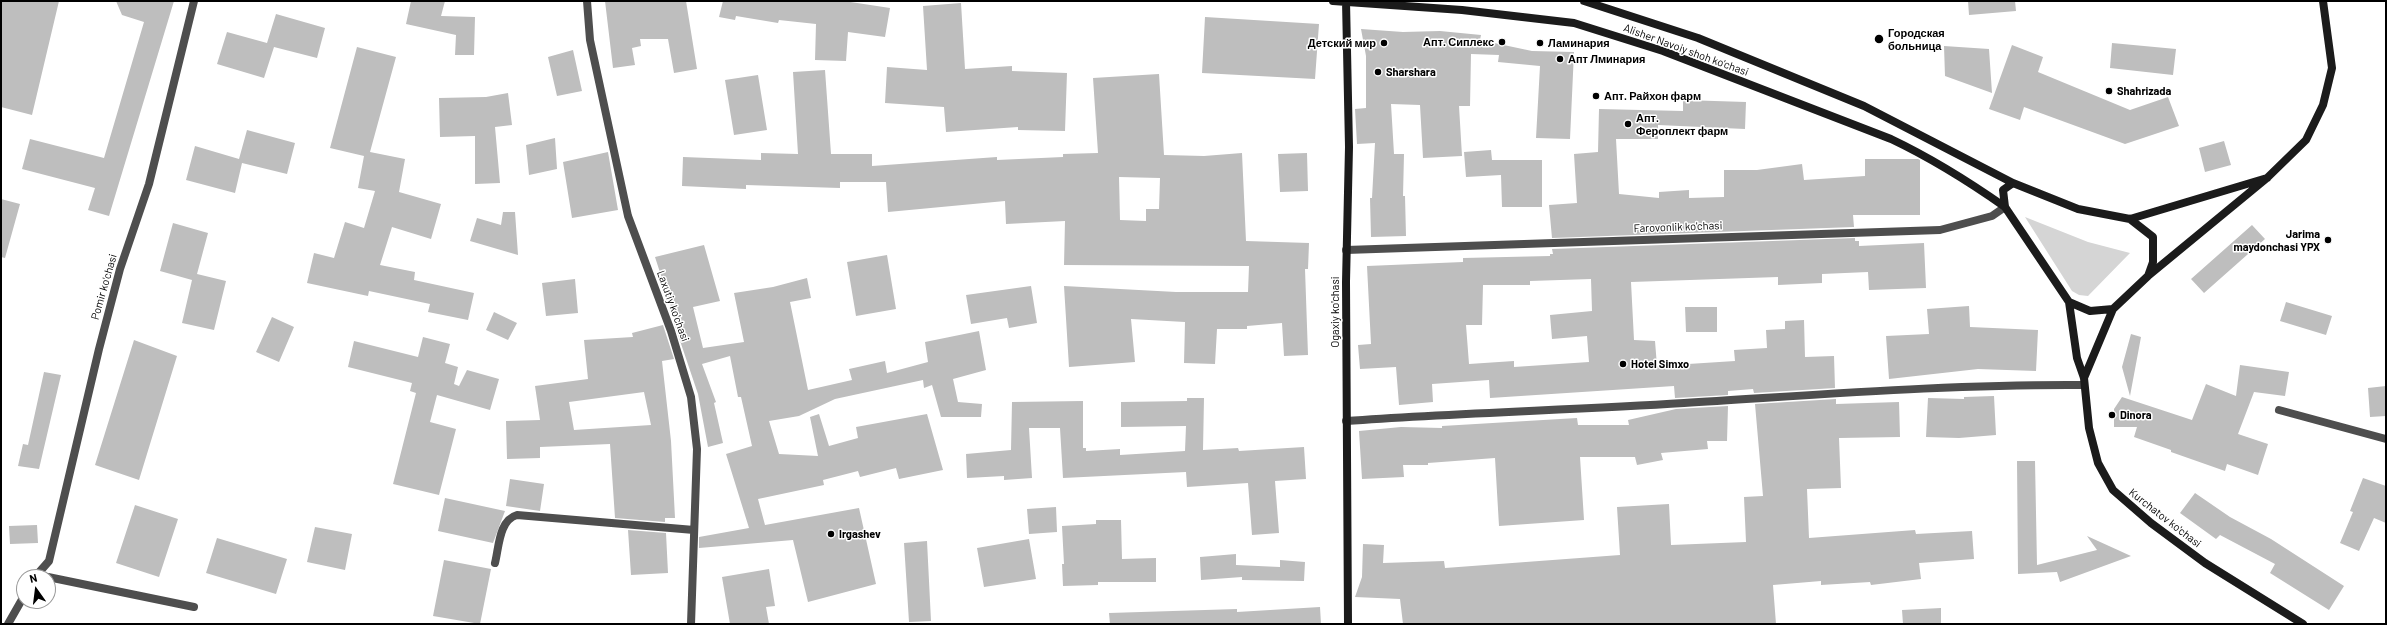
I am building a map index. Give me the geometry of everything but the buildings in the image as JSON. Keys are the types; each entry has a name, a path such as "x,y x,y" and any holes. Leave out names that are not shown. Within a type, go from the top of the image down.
{"main road":[{"name":"Alisher Navoiy shoh ko'chasi","path":"1333,1 1462,10 1574,23 1656,48 1891,139 1953,172 2005,207"},
{"name":"Alisher Navoiy shoh ko'chasi","path":"1584,1 1698,38 1864,106 2013,183 2078,208 2130,219"},
{"path":"2013,183 2003,190 2005,207 2069,302 2090,312 2113,309 2148,276 2268,178 2306,140 2323,105 2332,68 2323,1"},
{"name":"Ogaxiy ko'chasi","path":"1346,2 1349,147 1346,250 1348,624"},
{"path":"2130,219 2268,178"},
{"path":"2130,219 2153,237 2153,262 2148,276"},
{"name":"Kurchatov ko'chasi","path":"2069,302 2077,358 2084,381 2089,428 2098,462 2113,490 2151,523 2205,563 2303,624"},
{"name":"Kurchatov ko'chasi","path":"2084,381 2113,309"}],"street":[{"name":"Pomir ko'chasi","path":"42,569 49,561 99,349 120,269 148,184 194,1"},
{"name":"Laxutiy ko'chasi","path":"587,1 590,40 628,216 671,331 691,397 697,449 691,624"},
{"name":"Farovonlik ko'chasi","path":"1346,250 1940,230 1992,216 2005,207"},
{"path":"1346,421 1458,413 1620,407 2084,381"},
{"path":"2279,410 2386,439"},
{"path":"496,563 504,525 510,516 517,514 694,530"},
{"path":"56,579 194,607"},
{"path":"8,624 17,609"}],"shaded area":[{"path":"2025,217 2088,242 2130,253 2088,296 2079,295 2072,291"}],"place":[{"name":"Городская больница","path":"1879,39"},
{"name":"Апт. Сиплекс","path":"1502,42"},
{"name":"Детский мир","path":"1384,43"},
{"name":"Ламинария","path":"1540,43"},
{"name":"Апт Лминария","path":"1560,59"},
{"name":"Sharshara","path":"1378,72"},
{"name":"Shahrizada","path":"2109,91"},
{"name":"Апт. Райхон фарм","path":"1596,96"},
{"name":"Апт. Фероплект фарм","path":"1628,124"},
{"name":"Jarima maydonchasi YPX","path":"2328,240"},
{"name":"Hotel Simxo","path":"1623,364"},
{"name":"Dinora","path":"2112,415"},
{"name":"Irgashev","path":"831,534"}]}
